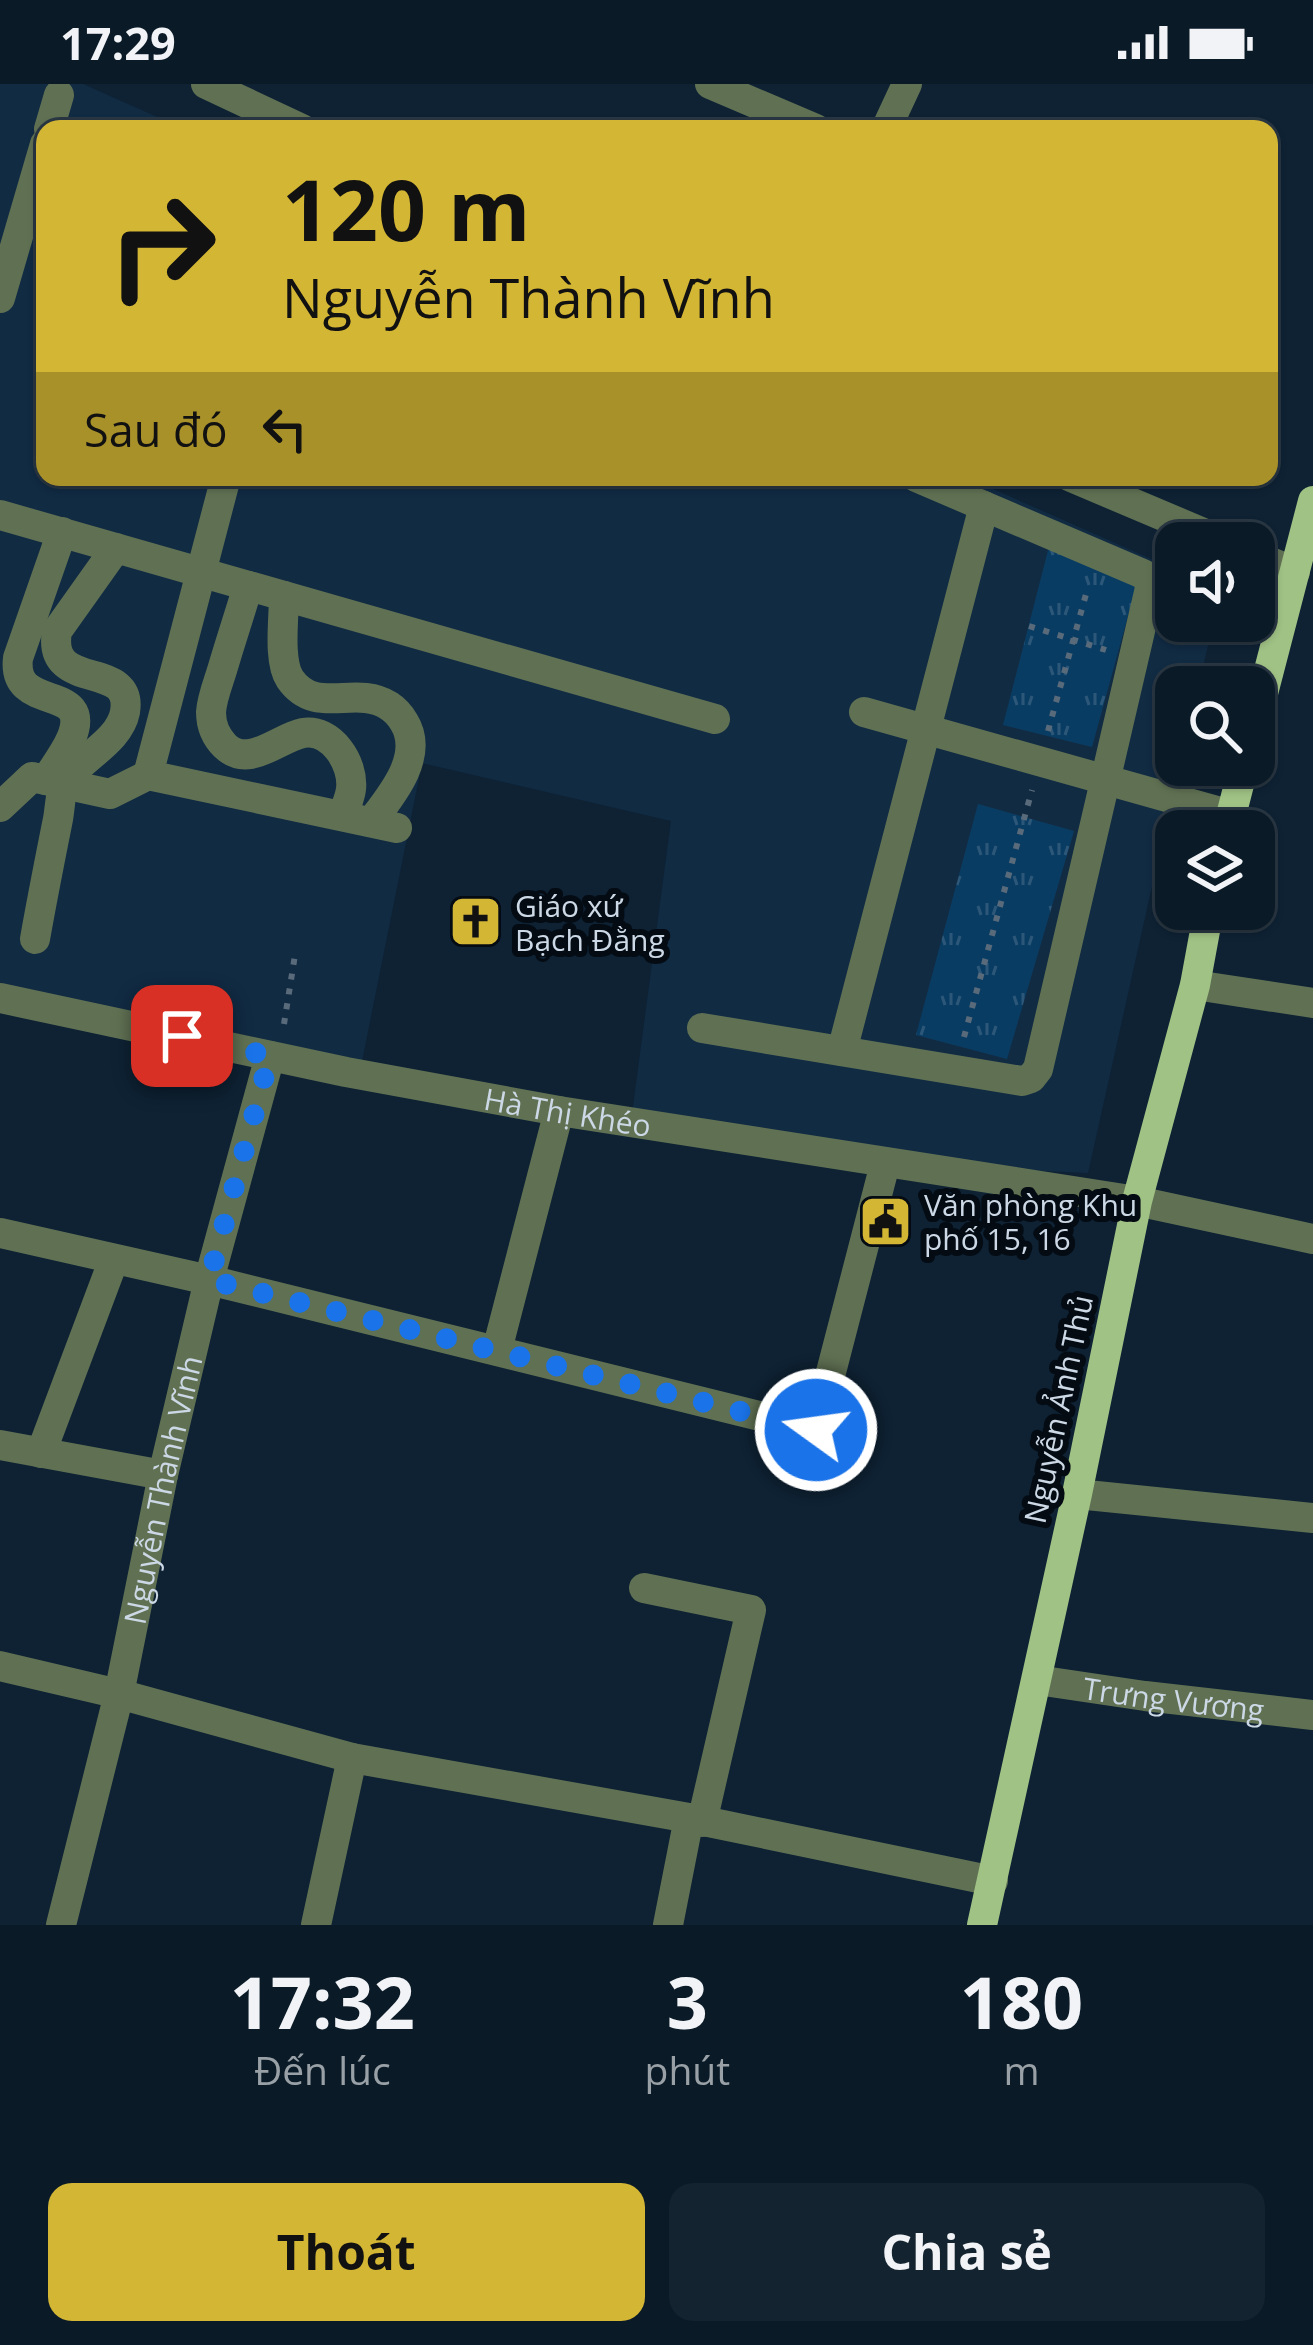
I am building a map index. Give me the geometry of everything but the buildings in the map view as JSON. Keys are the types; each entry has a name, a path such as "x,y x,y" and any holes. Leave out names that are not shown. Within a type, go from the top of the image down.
{"main road":[{"path":"1270,666 1313,501"},
{"name":"Nguyễn Ảnh Thủ","path":"982,1925 1137,1201 1205,930"}],"street":[{"path":"206,84 283,120"},
{"path":"710,84 795,120"},
{"path":"890,120 907,84"},
{"path":"52,120 59,95"},
{"path":"0,298 36,175"},
{"path":"148,775 224,486"},
{"path":"702,1028 1022,1081 1038,1069 1150,588 1143,574 937,486"},
{"path":"1092,486 1177,522"},
{"path":"842,1052 984,506"},
{"path":"0,514 715,719"},
{"path":"34,939 55,782 75,723 62,700 33,693 16,672 62,532"},
{"path":"55,782 111,736 125,711 116,684 66,666 55,642 57,631 116,548"},
{"path":"1275,564 1295,572"},
{"path":"248,586 211,710 213,727 229,751 241,755 309,732 324,736 347,764 370,822"},
{"path":"284,596 284,666 291,682 325,701 367,698 383,702 398,712 409,730 411,751 405,770 370,822"},
{"path":"864,712 1105,779 1192,810"},
{"path":"0,807 32,777 110,794 148,775 370,822"},
{"path":"1195,985 1313,1003"},
{"name":"Hà Thị Khéo","path":"0,998 559,1111 1137,1201 1313,1239"},
{"name":"Nguyễn Thành Vĩnh","path":"62,1925 119,1694 209,1280 274,1056"},
{"path":"497,1350 559,1111"},
{"path":"0,1232 816,1430 885,1164"},
{"path":"41,1453 114,1258"},
{"path":"0,1444 163,1475"},
{"path":"1077,1494 1313,1518"},
{"path":"644,1588 751,1610 668,1925"},
{"path":"0,1666 352,1758 695,1820 993,1881"},
{"name":"Trưng Vương","path":"1037,1679 1313,1715"},
{"path":"316,1925 352,1758"}],"path":[{"path":"955,1070 1097,555"},
{"path":"1029,626 1133,658"},
{"path":"274,1056 295,955"}],"shaded area":[{"path":"0,84 83,84 164,120 36,120 36,486 986,486 1155,561 1155,642 1209,642 1203,666 1155,666 1155,786 1174,786 1169,810 1155,810 1155,873 1088,1173 958,1167 632,1114 671,821 422,763 362,1061 0,990"}],"green space":[{"path":"1051,539 1137,583 1092,747 1003,725"},
{"path":"978,804 1074,831 1007,1059 916,1035"}],"place":[{"name":"Giáo xứ Bạch Đằng","path":"476,922"},
{"name":"Văn phòng Khu phố 15, 16","path":"885,1221"}],"route":[{"path":"182,1036 270,1056 209,1280 816,1430"}]}
